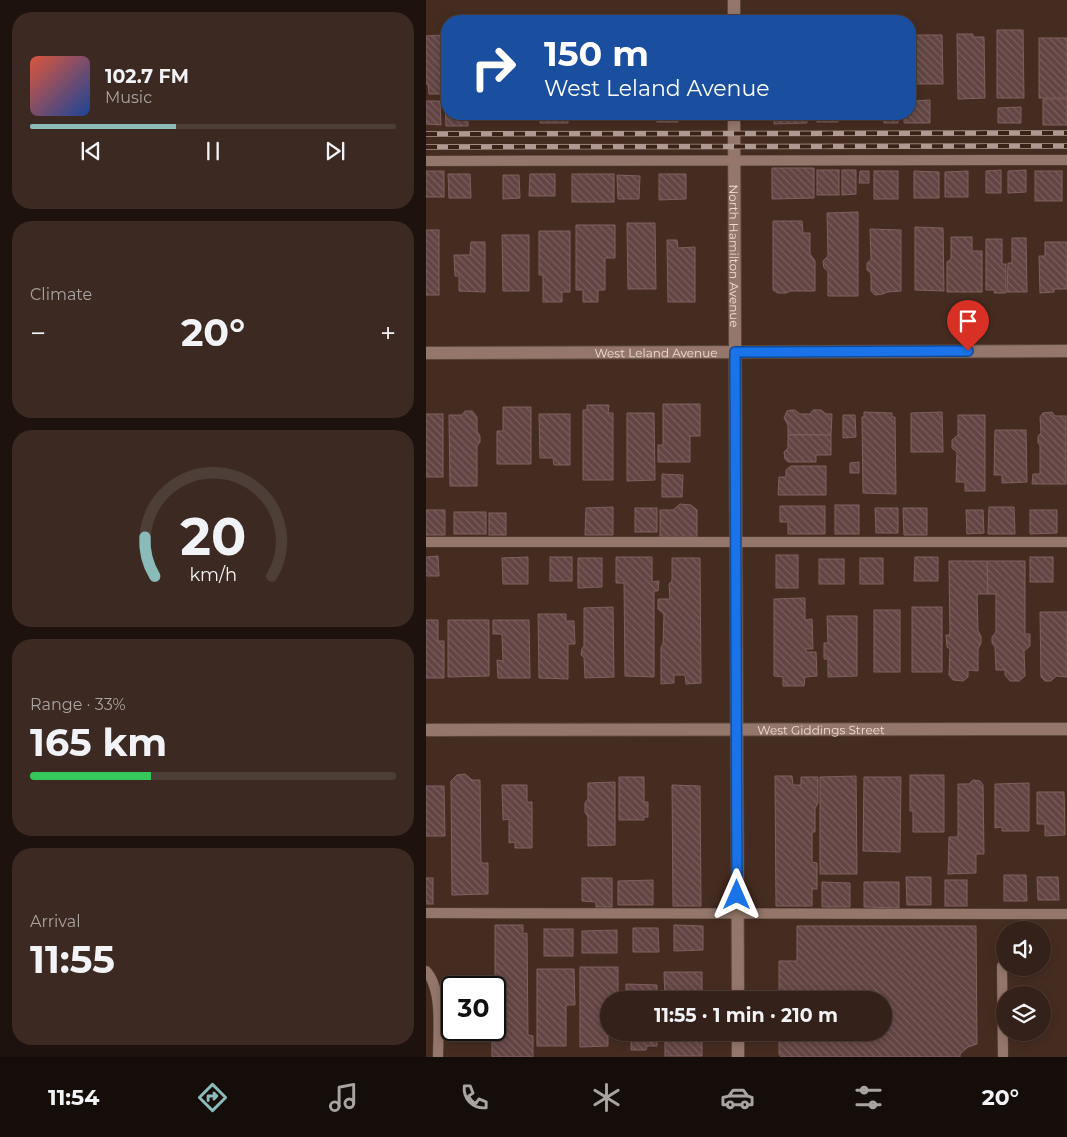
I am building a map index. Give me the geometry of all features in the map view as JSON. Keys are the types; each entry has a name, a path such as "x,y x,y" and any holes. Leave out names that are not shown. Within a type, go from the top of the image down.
{"street":[{"path":"734,0 734,15"},
{"name":"North Hamilton Avenue","path":"734,120 738,991"},
{"name":"West Leland Avenue","path":"426,353 1067,351"},
{"name":"West Giddings Street","path":"426,730 1067,729"},
{"path":"738,1041 738,1057"}],"lane":[{"path":"426,161 1067,160"},
{"path":"426,542 1067,542"},
{"path":"426,913 1067,914"},
{"path":"426,971 430,975 437,994 438,1057"},
{"path":"1002,976 1003,1057"}],"building":[{"path":"997,30 1023,30 1024,98 997,98"},
{"path":"957,34 973,34 973,37 984,37 985,98 958,99"},
{"path":"441,35 441,94 429,94 428,84 426,84 426,36"},
{"path":"916,35 942,35 943,84 916,84"},
{"path":"1039,38 1067,38 1067,98 1039,98"},
{"path":"1043,99 1067,99 1067,125 1043,125"},
{"path":"930,100 930,123 904,123 904,120 916,120 916,101"},
{"path":"426,101 440,101 441,125 426,124"},
{"path":"1021,107 1021,123 998,123 998,108"},
{"path":"446,120 468,120 468,126 446,126"},
{"path":"540,120 568,120 568,123 540,123"},
{"path":"657,120 678,120 678,122 657,122"},
{"path":"774,120 807,120 807,123 774,124"},
{"path":"817,120 838,120 838,122 817,122"},
{"path":"884,120 898,120 898,123 884,123"},
{"path":"772,168 814,168 814,198 772,199"},
{"path":"817,170 839,170 839,195 817,195"},
{"path":"842,170 856,170 856,194 842,195"},
{"path":"1001,170 1001,193 986,193 986,171"},
{"path":"1026,170 1026,192 1008,193 1008,171"},
{"path":"426,171 444,171 444,197 426,197"},
{"path":"860,171 869,171 869,183 859,183"},
{"path":"874,171 898,171 898,199 874,199"},
{"path":"914,171 939,172 939,198 914,198"},
{"path":"968,171 968,197 945,197 945,172"},
{"path":"1035,171 1062,171 1062,201 1035,201"},
{"path":"448,174 470,174 471,198 449,198"},
{"path":"530,174 555,174 555,196 529,196"},
{"path":"572,174 614,174 614,202 572,202"},
{"path":"659,174 686,174 686,199 659,200"},
{"path":"503,175 519,175 520,198 503,199"},
{"path":"617,175 640,176 639,199 618,199"},
{"path":"858,212 858,296 828,296 828,271 824,268 823,261 828,256 827,213"},
{"path":"773,221 802,221 803,233 810,233 810,254 815,261 815,291 778,293 773,290"},
{"path":"627,223 655,223 656,289 628,289"},
{"path":"576,225 615,225 615,258 605,258 605,290 598,290 598,302 583,302 583,290 576,290"},
{"path":"915,227 943,228 944,291 915,290"},
{"path":"870,229 901,230 901,291 875,295 871,291 871,273 867,270 867,263 871,260"},
{"path":"426,230 439,230 439,295 426,295"},
{"path":"539,231 570,231 570,292 562,292 562,302 543,302 543,275 539,275"},
{"path":"502,235 529,235 529,291 503,291"},
{"path":"951,237 972,237 972,251 982,251 982,292 947,292 947,262 951,259"},
{"path":"1012,238 1026,238 1027,292 1007,292 1008,263 1012,263"},
{"path":"986,239 1002,239 1002,264 1006,264 1006,293 994,293 995,290 986,290"},
{"path":"667,240 677,240 678,248 695,247 695,302 668,302"},
{"path":"471,242 485,242 485,292 459,291 459,276 455,276 454,255 470,255"},
{"path":"1045,242 1067,242 1067,289 1054,289 1054,292 1040,293 1039,256 1045,256"},
{"path":"663,404 700,404 700,436 690,436 690,462 658,462 658,445 663,445"},
{"path":"587,405 609,405 608,413 613,413 613,480 583,480 583,410 587,410"},
{"path":"503,407 531,407 531,464 497,464 497,431 503,431"},
{"path":"795,410 800,414 810,414 813,410 821,410 826,414 832,414 831,435 788,435 788,425 784,418 787,411"},
{"path":"465,411 472,411 477,417 477,431 480,436 480,442 477,446 477,486 450,486 449,415 462,415"},
{"path":"864,412 892,413 892,417 895,417 896,494 863,493 862,417 864,417"},
{"path":"942,412 943,452 911,452 911,413"},
{"path":"1052,412 1055,416 1066,416 1066,484 1032,484 1033,474 1040,474 1040,445 1038,443 1038,436 1041,433 1040,417 1043,413"},
{"path":"627,413 654,413 655,480 627,481"},
{"path":"426,414 443,414 443,477 426,477"},
{"path":"539,414 570,414 570,465 554,465 553,458 540,458"},
{"path":"843,415 855,415 856,437 843,438"},
{"path":"958,415 985,415 985,491 965,491 965,482 956,482 957,452 952,448 952,440 958,435"},
{"path":"995,430 1026,430 1027,482 1002,483 1002,475 994,475"},
{"path":"788,435 831,435 831,455 816,455 816,462 788,462 785,459 784,452 788,448"},
{"path":"859,462 859,473 850,473 850,463"},
{"path":"791,466 826,466 826,495 778,495 779,477 786,477 786,470"},
{"path":"662,474 683,475 682,497 662,497"},
{"path":"680,504 691,505 697,510 697,537 660,537 660,510 673,510"},
{"path":"835,505 859,505 859,534 835,534"},
{"path":"780,506 825,506 825,534 788,534 788,522 780,522"},
{"path":"613,507 613,535 585,535 586,508"},
{"path":"989,507 1014,507 1015,534 988,534"},
{"path":"635,508 657,508 657,532 635,532"},
{"path":"875,508 898,508 898,533 876,533"},
{"path":"903,508 927,508 927,535 904,535"},
{"path":"426,510 445,510 445,535 426,535"},
{"path":"966,510 983,510 984,533 967,534"},
{"path":"1030,510 1057,510 1057,533 1030,534"},
{"path":"454,512 486,512 486,534 454,534"},
{"path":"489,513 506,513 506,535 489,535"},
{"path":"776,555 798,555 798,588 776,588"},
{"path":"438,556 439,576 426,576 426,557"},
{"path":"528,557 528,584 503,584 502,558"},
{"path":"550,557 572,557 572,581 550,581"},
{"path":"616,557 652,557 652,582 659,581 658,591 654,591 654,677 625,676 624,583 616,583"},
{"path":"915,557 938,557 938,581 914,581"},
{"path":"1030,557 1053,557 1053,582 1030,582"},
{"path":"578,558 602,558 602,587 578,588"},
{"path":"672,558 700,558 701,683 686,684 685,675 674,675 674,683 661,684 661,647 663,644 664,614 658,609 658,599 670,599 669,584 672,581"},
{"path":"860,558 883,558 883,584 860,584"},
{"path":"819,559 844,559 844,584 819,584"},
{"path":"949,561 987,561 988,594 977,594 978,631 981,636 981,643 978,649 978,671 968,670 968,677 963,681 953,680 949,675 950,649 947,647 946,635 950,635"},
{"path":"987,561 1025,561 1025,634 1030,634 1030,646 1024,651 1025,676 1019,681 1010,681 1005,675 1005,670 996,670 995,647 992,643 992,637 996,632 996,594 988,594"},
{"path":"805,598 805,620 812,619 813,649 806,649 806,652 816,652 817,676 805,677 804,686 783,686 783,677 774,676 774,599"},
{"path":"613,607 614,677 585,678 584,657 581,655 584,646 584,608"},
{"path":"912,607 942,607 942,672 912,672"},
{"path":"874,610 900,610 900,672 874,672"},
{"path":"1040,612 1067,612 1067,677 1056,676 1051,681 1045,681 1041,677"},
{"path":"538,614 566,614 566,621 574,621 575,644 568,644 568,679 539,678"},
{"path":"827,616 857,616 857,676 828,677 828,659 824,659 824,643 828,643"},
{"path":"426,620 438,620 438,641 444,641 444,678 426,678"},
{"path":"448,620 489,620 489,676 448,677"},
{"path":"493,620 529,620 530,678 498,678 497,660 503,661 502,634 493,634"},
{"path":"465,774 472,780 480,780 481,863 488,863 488,894 452,895 451,781 457,775"},
{"path":"910,775 944,775 944,832 913,832 913,811 910,811"},
{"path":"775,776 792,776 793,785 801,785 801,777 818,777 815,832 812,832 812,862 817,863 817,889 812,889 812,906 776,906"},
{"path":"856,776 857,874 820,874 820,777"},
{"path":"619,777 644,777 644,802 648,802 648,817 644,817 644,820 619,820"},
{"path":"864,777 901,777 900,852 863,851"},
{"path":"973,780 980,781 983,785 984,854 976,854 976,873 948,874 949,837 958,837 958,784 969,784"},
{"path":"615,782 615,845 588,846 588,817 585,812 585,803 588,799 588,783"},
{"path":"1029,783 1029,831 1002,831 1002,827 995,828 995,784"},
{"path":"502,785 527,785 527,802 532,802 532,848 515,848 515,842 509,843 509,819 503,820"},
{"path":"672,785 700,786 701,906 673,906"},
{"path":"426,786 444,786 445,836 426,836"},
{"path":"1037,792 1064,792 1065,835 1045,836 1045,824 1037,824"},
{"path":"1004,875 1026,875 1027,901 1004,901"},
{"path":"906,877 931,877 931,905 907,905"},
{"path":"1037,877 1058,877 1059,900 1038,900"},
{"path":"426,878 433,878 433,904 426,904"},
{"path":"582,878 612,878 612,907 596,907 596,902 582,901"},
{"path":"653,880 653,905 618,905 618,881"},
{"path":"945,880 967,880 967,906 945,906"},
{"path":"822,882 850,883 850,907 822,907"},
{"path":"864,882 899,882 899,908 864,907"},
{"path":"495,925 523,925 523,934 527,933 528,1035 533,1036 533,1057 492,1057 492,1041 506,1041 506,976 495,976"},
{"path":"674,925 703,926 703,950 674,951"},
{"path":"797,926 976,926 977,1044 968,1047 960,1054 960,1057 781,1057 779,1054 779,1041 892,1041 892,991 779,991 779,961 797,961"},
{"path":"633,928 658,928 659,952 633,952"},
{"path":"544,929 573,929 573,956 544,956"},
{"path":"617,930 617,953 582,953 582,931"},
{"path":"580,967 618,967 618,991 600,991 600,1041 608,1041 608,1046 580,1047"},
{"path":"537,969 574,969 575,1005 566,1005 566,1046 537,1046"},
{"path":"664,972 702,972 702,991 665,991"},
{"path":"626,984 657,985 657,991 626,991"},
{"path":"631,1041 657,1041 657,1046 647,1046 646,1050 631,1050"},
{"path":"665,1041 702,1041 702,1056 665,1056"}],"railway":[{"path":"426,134 1067,133"},
{"path":"426,147 1067,146"}],"route":[{"path":"737,895 735,352 968,351"}]}
